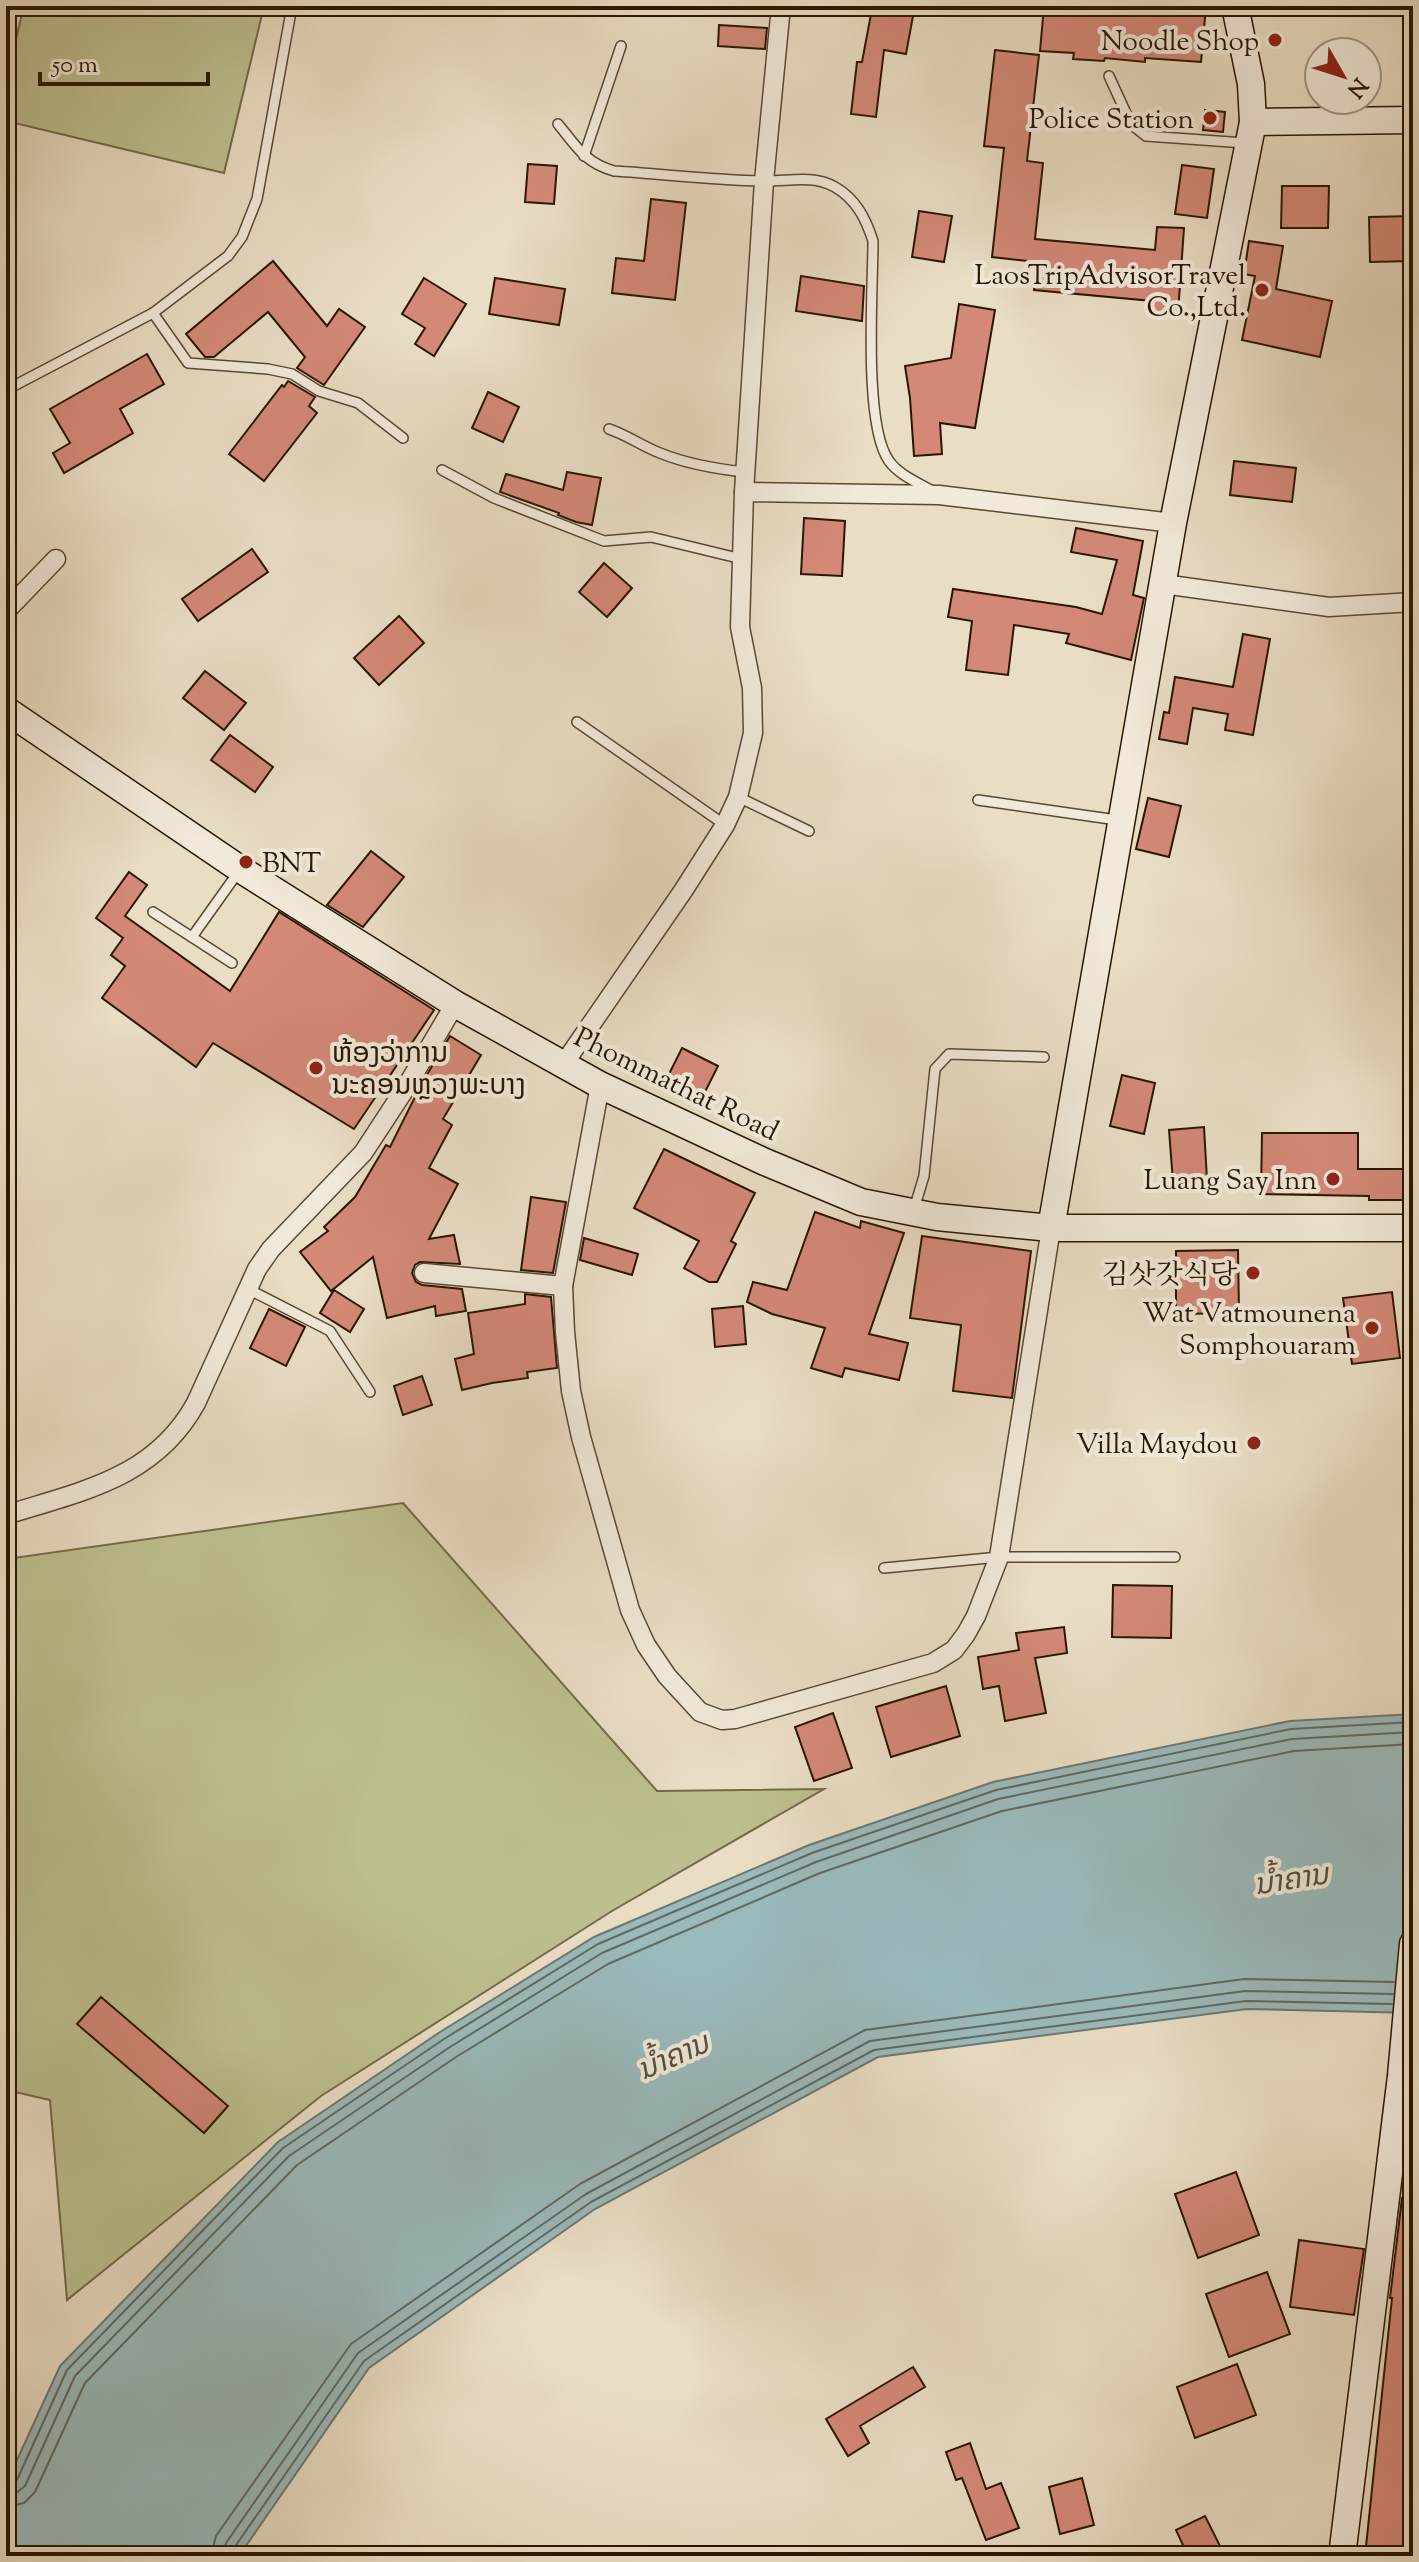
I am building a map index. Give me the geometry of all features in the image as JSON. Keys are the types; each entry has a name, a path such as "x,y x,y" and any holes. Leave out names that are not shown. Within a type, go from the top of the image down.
{"street":[{"path":"563,1065 725,825 738,797 753,733 752,688 740,627 744,492 764,181 781,6"},
{"path":"600,1085 563,1286 565,1332 571,1391 581,1437 630,1610 646,1645 667,1676 700,1712 722,1720 735,1719 933,1663 954,1650 966,1634 999,1557 1051,1228 1173,523 1251,133 1251,84 1235,6"},
{"path":"1251,133 1413,120"},
{"path":"744,492 939,495 1173,523"},
{"path":"6,611 56,559"},
{"path":"1163,584 1329,607 1413,602"},
{"name":"Phommathat Road","path":"6,710 240,869 455,1004 600,1085 765,1162 861,1202 937,1217 1051,1228 1413,1228"},
{"path":"6,1515 104,1484 150,1458 171,1439 196,1403 257,1269 271,1249 363,1153 455,1004"},
{"path":"424,1273 563,1286"},
{"path":"1342,2556 1401,2076 1413,1944"}],"lane":[{"path":"6,13 8,6"},
{"path":"6,390 153,313 228,256 242,237 257,199 292,6"},
{"path":"584,156 621,46"},
{"path":"1109,76 1131,124 1146,136 1251,133"},
{"path":"558,124 597,167 614,171 764,181 813,179 834,187 851,200 866,219 873,241 872,391 882,448 889,462 899,471 939,495"},
{"path":"153,313 188,363 268,369 292,374 319,391 358,403 403,438"},
{"path":"609,429 627,435 658,453 712,468 745,472"},
{"path":"442,470 494,498 604,541 651,537 742,559"},
{"path":"577,722 725,825"},
{"path":"738,797 809,831"},
{"path":"978,800 1122,821"},
{"path":"192,937 240,869"},
{"path":"153,912 232,963"},
{"path":"913,1212 924,1176 935,1069 940,1062 949,1054 1044,1057"},
{"path":"248,1289 330,1331 370,1392"},
{"path":"884,1568 999,1557 1175,1557"}],"green space":[{"path":"24,6 264,6 224,173 6,121 6,80"},
{"path":"403,1503 657,1791 824,1789 612,1911 321,2096 67,2300 50,2100 6,2090 6,1559"}],"water":[{"name":"ນ້ຳຄານ","path":"1413,1714 1413,2013 1247,2009 878,2057 595,2209 369,2368 239,2556 6,2556 6,2484 60,2366 278,2142 440,2032 594,1937 809,1845 993,1782 1290,1721"}],"building":[{"path":"1044,6 1206,6 1201,62 1145,58 1145,62 1073,59 1074,53 1040,51"},
{"path":"872,9 913,16 906,54 884,50 876,117 851,114 857,62 862,62"},
{"path":"719,25 767,28 765,49 718,46"},
{"path":"995,50 1039,55 1027,161 1043,163 1035,239 1155,250 1157,227 1184,228 1178,313 1151,311 1152,301 1034,290 1037,262 992,257 1004,148 984,146"},
{"path":"1205,110 1225,112 1223,132 1203,130"},
{"path":"528,164 557,166 554,204 525,202"},
{"path":"1182,165 1214,169 1207,218 1175,214"},
{"path":"1282,186 1329,186 1328,228 1281,228"},
{"path":"651,199 686,203 675,300 612,293 616,258 644,261"},
{"path":"919,211 952,216 944,262 912,257"},
{"path":"1413,216 1413,261 1370,262 1369,217"},
{"path":"1249,241 1283,246 1276,289 1332,301 1320,357 1242,340 1255,276 1244,274"},
{"path":"273,261 327,326 339,309 365,327 324,385 297,368 305,357 268,312 214,357 205,357 186,334"},
{"path":"801,276 864,286 862,321 796,311"},
{"path":"424,278 466,304 434,356 415,344 425,328 402,314"},
{"path":"495,278 565,289 559,325 489,314"},
{"path":"959,304 995,310 975,428 940,423 942,454 914,456 905,366 951,358"},
{"path":"147,354 164,384 120,409 133,433 64,473 53,453 70,443 50,409"},
{"path":"288,381 315,397 309,406 317,413 264,481 229,454"},
{"path":"488,392 519,407 503,442 472,428"},
{"path":"1234,461 1296,468 1292,502 1230,495"},
{"path":"567,472 601,478 592,525 576,522 500,492 506,474 563,490"},
{"path":"804,518 845,521 842,576 801,574"},
{"path":"1076,528 1143,541 1133,595 1144,598 1131,660 1066,643 1069,634 1014,625 1008,675 966,670 972,621 948,617 953,589 1076,607 1102,614 1117,560 1071,552"},
{"path":"252,549 268,572 198,621 182,599"},
{"path":"604,563 632,588 607,617 579,592"},
{"path":"399,616 424,643 379,685 354,658"},
{"path":"1243,634 1270,639 1253,735 1225,730 1228,714 1193,708 1187,744 1159,739 1164,712 1169,713 1175,677 1233,687"},
{"path":"205,671 246,703 224,730 183,698"},
{"path":"230,735 273,767 255,792 211,760"},
{"path":"1148,798 1181,806 1169,857 1136,849"},
{"path":"371,851 404,877 363,927 327,905"},
{"path":"129,872 147,885 125,916 230,991 279,912 434,1010 354,1129 213,1043 196,1067 102,998 125,966 111,955 123,938 96,918"},
{"path":"450,1036 481,1055 443,1119 452,1125 429,1168 458,1184 429,1239 454,1235 460,1264 420,1262 412,1273 416,1282 422,1285 462,1289 466,1311 436,1316 435,1306 387,1318 373,1257 331,1291 300,1252 328,1231 324,1227 355,1197 386,1145 390,1147"},
{"path":"682,1048 718,1066 698,1106 662,1088"},
{"path":"1122,1075 1155,1083 1144,1134 1110,1126"},
{"path":"1204,1127 1207,1180 1173,1182 1169,1130"},
{"path":"1262,1133 1358,1133 1358,1169 1413,1169 1413,1200 1261,1194"},
{"path":"664,1149 755,1193 731,1241 736,1244 717,1282 709,1282 684,1268 699,1241 634,1208"},
{"path":"531,1197 566,1202 553,1273 521,1270"},
{"path":"815,1212 860,1228 861,1221 904,1233 869,1334 908,1343 899,1380 845,1368 842,1377 811,1368 825,1328 772,1314 747,1302 753,1282 787,1290"},
{"path":"922,1236 1031,1251 1012,1398 953,1391 961,1325 910,1318"},
{"path":"584,1238 638,1254 632,1275 580,1260"},
{"path":"1238,1250 1239,1313 1176,1314 1176,1251"},
{"path":"334,1290 364,1309 350,1332 320,1313"},
{"name":"Wat Vatmounena Somphouaram","path":"1392,1292 1400,1358 1352,1364 1343,1298"},
{"path":"525,1294 551,1297 557,1368 527,1372 528,1378 462,1390 455,1359 474,1354 468,1313 525,1304"},
{"path":"743,1306 746,1344 715,1347 712,1309"},
{"path":"269,1309 305,1327 286,1366 250,1348"},
{"path":"422,1376 432,1405 403,1415 394,1386"},
{"path":"1113,1585 1172,1586 1171,1638 1112,1637"},
{"path":"1064,1627 1067,1653 1035,1658 1046,1713 1005,1721 999,1686 983,1689 978,1657 1019,1650 1016,1633"},
{"path":"946,1686 960,1736 891,1757 876,1707"},
{"path":"833,1713 852,1768 814,1781 795,1727"},
{"path":"101,1997 228,2106 204,2133 77,2024"},
{"path":"1236,2172 1259,2235 1198,2258 1175,2194"},
{"path":"1402,2198 1413,2199 1413,2556 1365,2556 1390,2298"},
{"path":"1299,2240 1364,2249 1354,2315 1290,2307"},
{"path":"1267,2272 1290,2334 1229,2357 1206,2294"},
{"path":"1237,2364 1256,2415 1195,2438 1177,2387"},
{"path":"913,2367 925,2387 860,2426 869,2443 848,2456 826,2419"},
{"path":"970,2443 986,2489 1001,2483 1019,2528 986,2540 962,2478 956,2480 946,2452"},
{"path":"1082,2478 1094,2525 1060,2534 1049,2487"},
{"path":"1205,2516 1221,2548 1205,2556 1188,2556 1176,2530"}],"place":[{"name":"Noodle Shop","path":"1275,40"},
{"name":"Police Station","path":"1210,118"},
{"name":"LaosTripAdvisorTravel Co.,Ltd.","path":"1262,290"},
{"name":"BNT","path":"246,862"},
{"name":"ຫ້ອງວ່າການ ນະຄອນຫຼວງພະບາງ","path":"316,1068"},
{"name":"Luang Say Inn","path":"1333,1179"},
{"name":"김삿갓식당","path":"1253,1273"},
{"name":"Wat Vatmounena Somphouaram","path":"1372,1328"},
{"name":"Villa Maydou","path":"1254,1443"}]}
